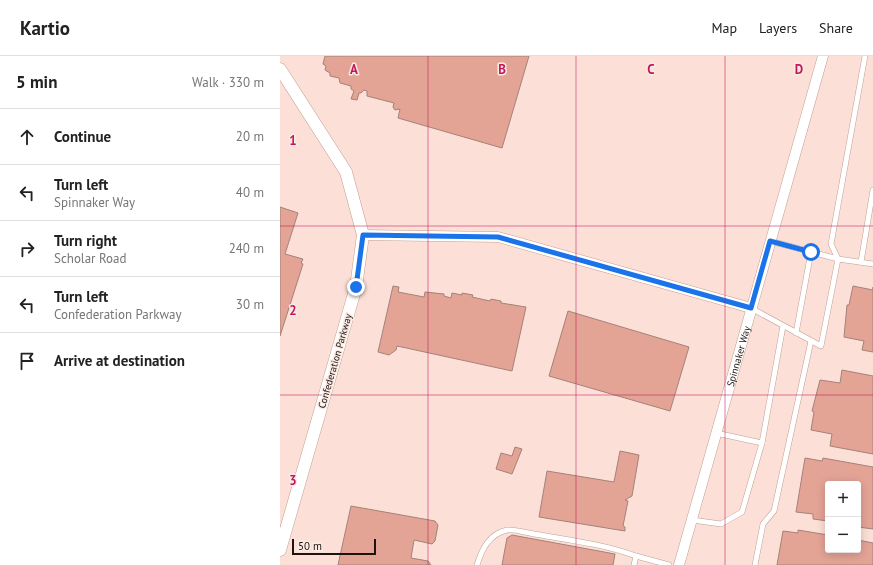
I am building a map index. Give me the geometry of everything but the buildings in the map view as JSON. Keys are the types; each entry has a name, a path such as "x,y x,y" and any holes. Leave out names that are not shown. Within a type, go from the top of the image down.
{"street":[{"name":"Spinnaker Way","path":"679,565 823,56"},
{"name":"Confederation Parkway","path":"280,69 346,172 363,235 356,287 280,550"},
{"path":"363,235 498,237 751,308"}],"lane":[{"path":"751,308 821,346 838,259 831,244 865,56"},
{"path":"861,262 873,190"},
{"path":"770,241 838,259 873,264"},
{"path":"796,333 811,252"},
{"path":"692,520 721,524 742,512 762,443 783,326"},
{"path":"755,565 763,524 774,511 812,341"},
{"path":"716,433 762,443"},
{"path":"477,565 481,550 490,539 508,530 620,550 669,565"},
{"path":"634,565 636,556"}],"shaded area":[{"path":"280,56 873,56 873,565 280,565"}],"route":[{"path":"356,287 363,235 498,237 751,308 770,241 811,252"}]}
